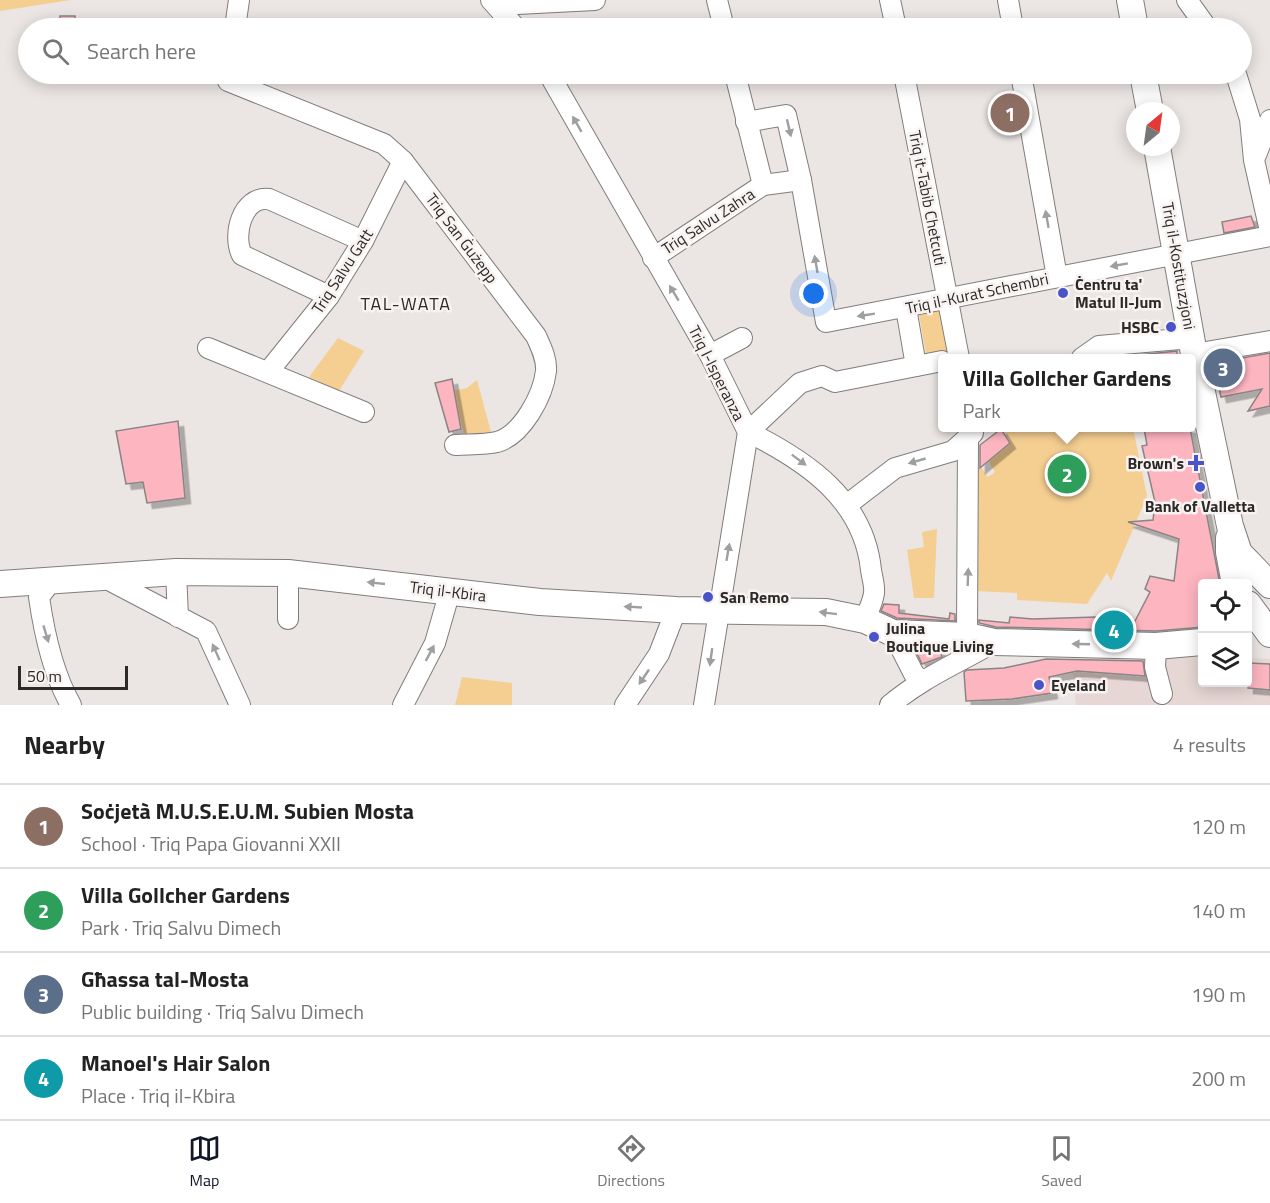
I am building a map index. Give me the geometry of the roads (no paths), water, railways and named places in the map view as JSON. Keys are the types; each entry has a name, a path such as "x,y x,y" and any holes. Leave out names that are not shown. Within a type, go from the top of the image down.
{"main road":[{"path":"1130,0 1133,18"},
{"path":"1145,84 1148,102"},
{"name":"Triq il-Kostituzzjoni","path":"1159,156 1195,354"},
{"name":"Triq il-Kostituzzjoni","path":"1196,361 1230,526"},
{"path":"1230,526 1229,552 1234,579"},
{"path":"1230,526 1239,553 1270,585"},
{"name":"Triq il-Kbira","path":"0,584 176,572 288,573 540,602 676,610 826,612 865,620 893,633 967,636 994,642 1156,646 1198,642"},
{"path":"1252,609 1270,634 1252,636"}],"street":[{"path":"236,18 239,0"},
{"path":"496,2 595,0"},
{"path":"717,0 722,18"},
{"path":"890,0 894,18"},
{"path":"1008,0 1011,18"},
{"path":"1187,0 1200,18"},
{"path":"496,2 508,18"},
{"name":"Triq San Ġużepp","path":"244,84 384,144 403,161 536,336 544,353 546,371 540,393 516,430 498,441 455,446"},
{"name":"Triq l-Isperanza","path":"555,84 710,355 748,432 704,705"},
{"path":"737,84 746,122 763,185 801,180 786,115 746,122"},
{"name":"Triq it-Tabib Chetcuti","path":"906,84 957,354"},
{"path":"1023,84 1057,277"},
{"path":"1239,84 1250,119 1254,160 1270,231"},
{"path":"1254,160 1270,120"},
{"name":"Triq Salvu Gatt","path":"268,372 329,296 363,241 403,161"},
{"name":"Triq il-Kurat Schembri","path":"801,180 826,322 1270,236"},
{"name":"Triq Salvu Zahra","path":"653,258 763,185"},
{"path":"329,296 242,255 237,245 246,209 251,202 260,198 269,199 363,241"},
{"path":"906,308 916,366"},
{"path":"710,355 742,338"},
{"path":"1088,354 1099,346 1193,346 1270,341"},
{"path":"208,348 364,412"},
{"path":"865,620 874,593 870,553 862,529 848,504 800,460 748,432 801,382 822,376 835,382 938,362"},
{"path":"848,504 895,468 954,451 971,432"},
{"path":"967,636 973,432"},
{"path":"176,572 178,617"},
{"path":"288,573 288,620"},
{"path":"101,576 206,631 240,705"},
{"path":"52,580 39,597 43,624 65,694 71,705"},
{"path":"403,705 435,643 450,591"},
{"path":"625,705 659,654 676,610"},
{"path":"893,633 914,674 921,680"},
{"path":"890,705 921,680 955,665 994,642"},
{"path":"1156,646 1155,667 1162,694"}],"place":[{"name":"Soċjetà M.U.S.E.U.M. Subien Mosta","path":"1010,113"},
{"name":"Ċentru ta' Matul Il-Jum","path":"1063,293"},
{"name":"HSBC","path":"1171,327"},
{"name":"Għassa tal-Mosta","path":"1223,368"},
{"name":"Brown's","path":"1196,463"},
{"name":"Villa Gollcher Gardens","path":"1067,474"},
{"name":"Bank of Valletta","path":"1200,487"},
{"name":"San Remo","path":"708,597"},
{"name":"Manoel's Hair Salon","path":"1114,630"},
{"name":"Julina Boutique Living","path":"874,637"},
{"name":"Eyeland","path":"1039,685"}],"district":[{"name":"TAL-WATA","path":"406,303"}]}
